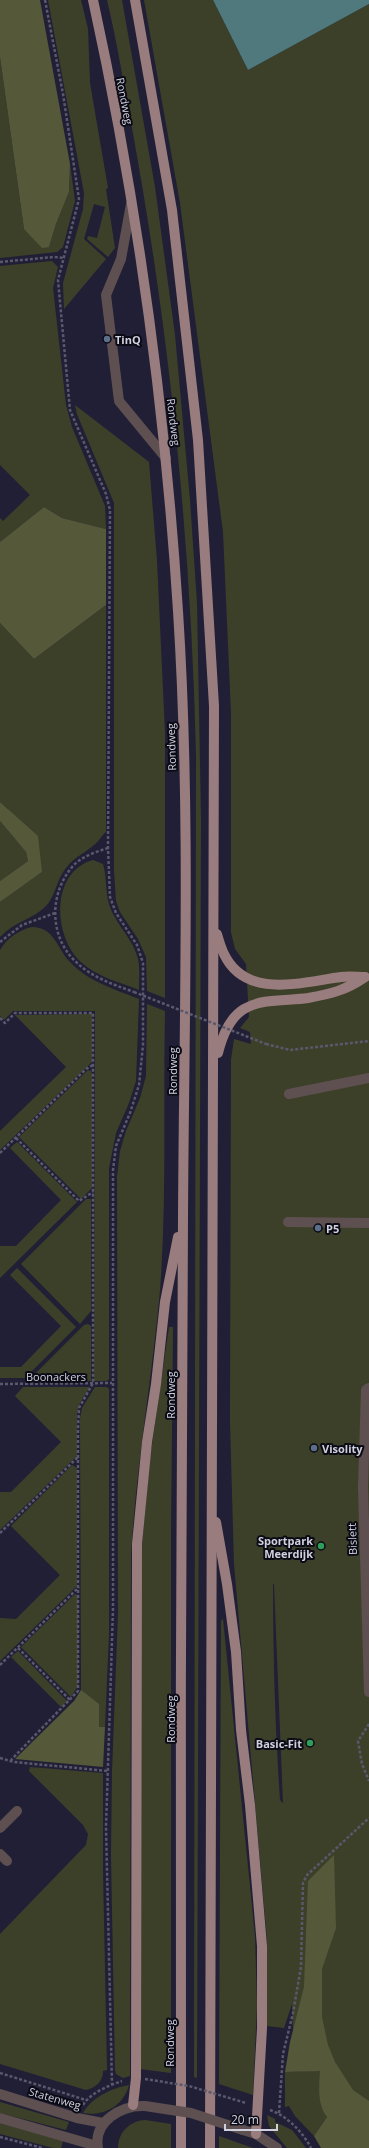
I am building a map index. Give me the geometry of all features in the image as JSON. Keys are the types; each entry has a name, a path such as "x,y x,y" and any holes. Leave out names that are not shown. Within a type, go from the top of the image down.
{"main road":[{"name":"Rondweg","path":"93,0 132,200 166,458 178,612 184,768 181,2148"},
{"name":"Rondweg","path":"135,0 172,210 198,440 214,706 210,2148"},
{"path":"214,926 224,955 238,972 252,982 272,986 342,977 367,977"},
{"path":"214,1070 222,1036 234,1018 244,1009 264,1002 308,998 346,990 367,977"},
{"path":"133,2105 136,2078 137,1544 147,1442 156,1384 165,1302 183,1216"},
{"path":"212,1496 227,1584 236,1652 241,1730 250,1805 262,1946 262,2028 256,2134"}],"street":[{"path":"132,200 121,259 106,295 119,401 166,458"},
{"path":"289,1094 369,1078"},
{"path":"288,1222 369,1223"},
{"name":"Bislett","path":"369,1388 366,1390 364,1414 363,1487 369,1692"},
{"path":"0,1828 17,1811"},
{"path":"0,1854 7,1861"},
{"name":"Statenweg","path":"0,2094 77,2118 103,2123"},
{"path":"0,2118 97,2147 98,2135 103,2123 118,2111 133,2105 144,2106 191,2113 256,2134 277,2148"}],"path":[{"path":"45,0 78,184 79,199 58,280 58,299 70,410 106,494 110,510 110,820 108,848 110,897 116,914 136,945 143,963 143,1045 139,1085 130,1113 116,1146 113,1170 113,1609 106,1827 112,2084"},
{"path":"0,262 54,257 64,258"},
{"path":"108,848 92,853 74,865 64,878 55,913 55,924 59,936 75,962 98,978 266,1044 290,1050 369,1040"},
{"path":"0,942 22,925 55,913"},
{"path":"0,1018 5,1023 15,1013 93,1013 93,1383 79,1408 79,1686 78,1691 70,1700 11,1760"},
{"path":"0,1153 86,1069 93,1065"},
{"path":"16,1138 79,1201 93,1192"},
{"name":"Boonackers","path":"0,1384 112,1383"},
{"path":"0,1533 78,1457"},
{"path":"0,1665 79,1587"},
{"path":"18,1648 70,1700"},
{"path":"369,1724 358,1741 362,1764 369,1781"},
{"path":"0,1758 14,1762 108,1771"},
{"path":"311,2148 301,2133 279,2113 283,2054 294,2013 301,1967 303,1883 307,1875 369,1818"},
{"path":"0,2073 86,2100"},
{"path":"145,2079 189,2086 246,2103"},
{"path":"0,2137 43,2148"}],"shaded area":[{"path":"0,0 40,0 70,164 69,192 56,224 49,247 42,248 24,229 0,57"},
{"path":"48,0 81,0 88,29 90,83 108,188 106,189 115,248 108,257 87,239 88,236 97,238 105,207 94,204 84,239 106,259 64,309 63,283 83,209 84,193"},
{"path":"107,0 122,0 155,187 175,335 190,500 197,603 201,818 197,2078 194,2077 196,754 193,675 184,518 168,361 132,128"},
{"name":"Sportpark Meerdijk","path":"144,0 213,0 248,70 369,4 369,2130 319,2084 322,2106 327,2117 314,2136 295,2116 289,2106 285,2107 285,2072 306,2071 294,2060 292,2004 284,2028 267,2026 267,1940 234,1564 230,1421 231,1060 234,1039 251,1044 250,1032 240,1028 249,1017 246,964 235,949 231,932 231,713 223,532 180,203","holes":["274,1584 283,1803 280,1800 276,1719 273,1638"]},
{"path":"213,0 369,0 369,4 248,70"},
{"path":"0,57 24,229 49,247 56,224 69,192 70,164 75,201 63,247 57,252 0,258"},
{"path":"52,261 58,267 53,288 66,405 72,427 105,506 106,529 62,518 44,507 0,542 0,518 3,521 30,495 0,465 0,266"},
{"path":"75,405 149,462 157,561 165,733 165,998 147,991 146,957 138,939 120,912 116,901 114,871 114,503 77,414"},
{"path":"44,507 62,518 106,529 106,605 34,659 0,623 0,542"},
{"path":"106,605 106,832 91,848 72,861 66,868 60,878 52,898 45,907 5,932 0,937 0,902 42,872 8,809 0,802 0,623 34,659"},
{"path":"0,802 38,836 42,872 0,902 0,881 28,861 26,852 0,821"},
{"path":"0,821 26,852 28,861 0,881"},
{"path":"93,860 103,864 109,904 115,918 136,951 139,967 139,990 108,979 87,967 72,951 65,937 61,921 60,906 63,891 69,877 79,867"},
{"path":"32,927 45,930 50,934 69,961 84,974 101,984 139,999 136,1081 129,1103 116,1133 109,1168 109,1379 107,1381 94,1381 95,1011 13,1011 4,1020 0,1016 0,950 14,935 22,930"},
{"path":"147,1004 165,1011 164,1185 160,1290 140,1456 131,1555 130,2076 123,2078 116,2074 115,2070 111,1856 112,1772 118,1613 117,1177 120,1151 126,1131 140,1098 146,1076"},
{"path":"92,1014 92,1062 0,1150 0,1131 66,1067 15,1015"},
{"path":"88,1070 91,1071 92,1074 92,1188 81,1199 19,1137"},
{"path":"17,1142 77,1202 0,1278 0,1246 16,1246 61,1200 10,1148"},
{"path":"86,1199 91,1199 91,1311 80,1324 21,1264"},
{"path":"17,1268 76,1327 25,1378 0,1378 0,1367 21,1367 61,1326 10,1275"},
{"path":"88,1324 91,1326 91,1381 28,1381 84,1325"},
{"path":"169,1327 173,1327 171,1533 171,2073 140,2069 141,1556 150,1458"},
{"path":"23,1387 90,1387 80,1403 77,1413 77,1456 0,1530 0,1492 11,1492 61,1442 15,1396"},
{"path":"95,1387 107,1387 109,1389 109,1633 105,1727 99,1727 81,1690 80,1418 82,1408"},
{"path":"72,1465 77,1468 77,1586 0,1661 0,1618 16,1619 60,1575 11,1526"},
{"path":"75,1594 78,1595 78,1686 71,1697 21,1647"},
{"path":"223,1619 255,1936 257,2005 253,2095 219,2084 221,1621"},
{"path":"18,1651 67,1701 61,1707 11,1657"},
{"path":"81,1690 99,1704 99,1727 105,1727 103,1767 15,1759 74,1701"},
{"path":"30,1767 103,1773 103,1870 107,2070 103,2071 101,2081 99,2083 86,2090 0,2064 0,1934 86,1845 88,1834 83,1825 29,1771"},
{"path":"334,1855 336,1928 322,1969 322,2017 328,2045 335,2062 353,2090 369,2101 369,2148 321,2148 314,2136 327,2117 320,2101 320,2071 285,2072 290,2042 304,1987 308,1881"},
{"path":"129,2085 123,2098 112,2108 98,2113 83,2113 92,2102 103,2094 116,2088"},
{"path":"0,2102 69,2122 66,2130 0,2113"},
{"path":"267,2115 275,2119 275,2122 292,2130 306,2148 287,2148 269,2126"},
{"path":"145,2120 171,2124 171,2148 118,2148 120,2137 126,2128 134,2123"},
{"path":"0,2123 63,2141 61,2148 53,2148 0,2134"},
{"path":"219,2136 253,2148 219,2148"}],"place":[{"name":"TinQ","path":"107,339"},
{"name":"P5","path":"318,1228"},
{"name":"Visolity","path":"314,1448"},
{"name":"Sportpark Meerdijk","path":"321,1546"},
{"name":"Basic-Fit","path":"310,1743"}]}
